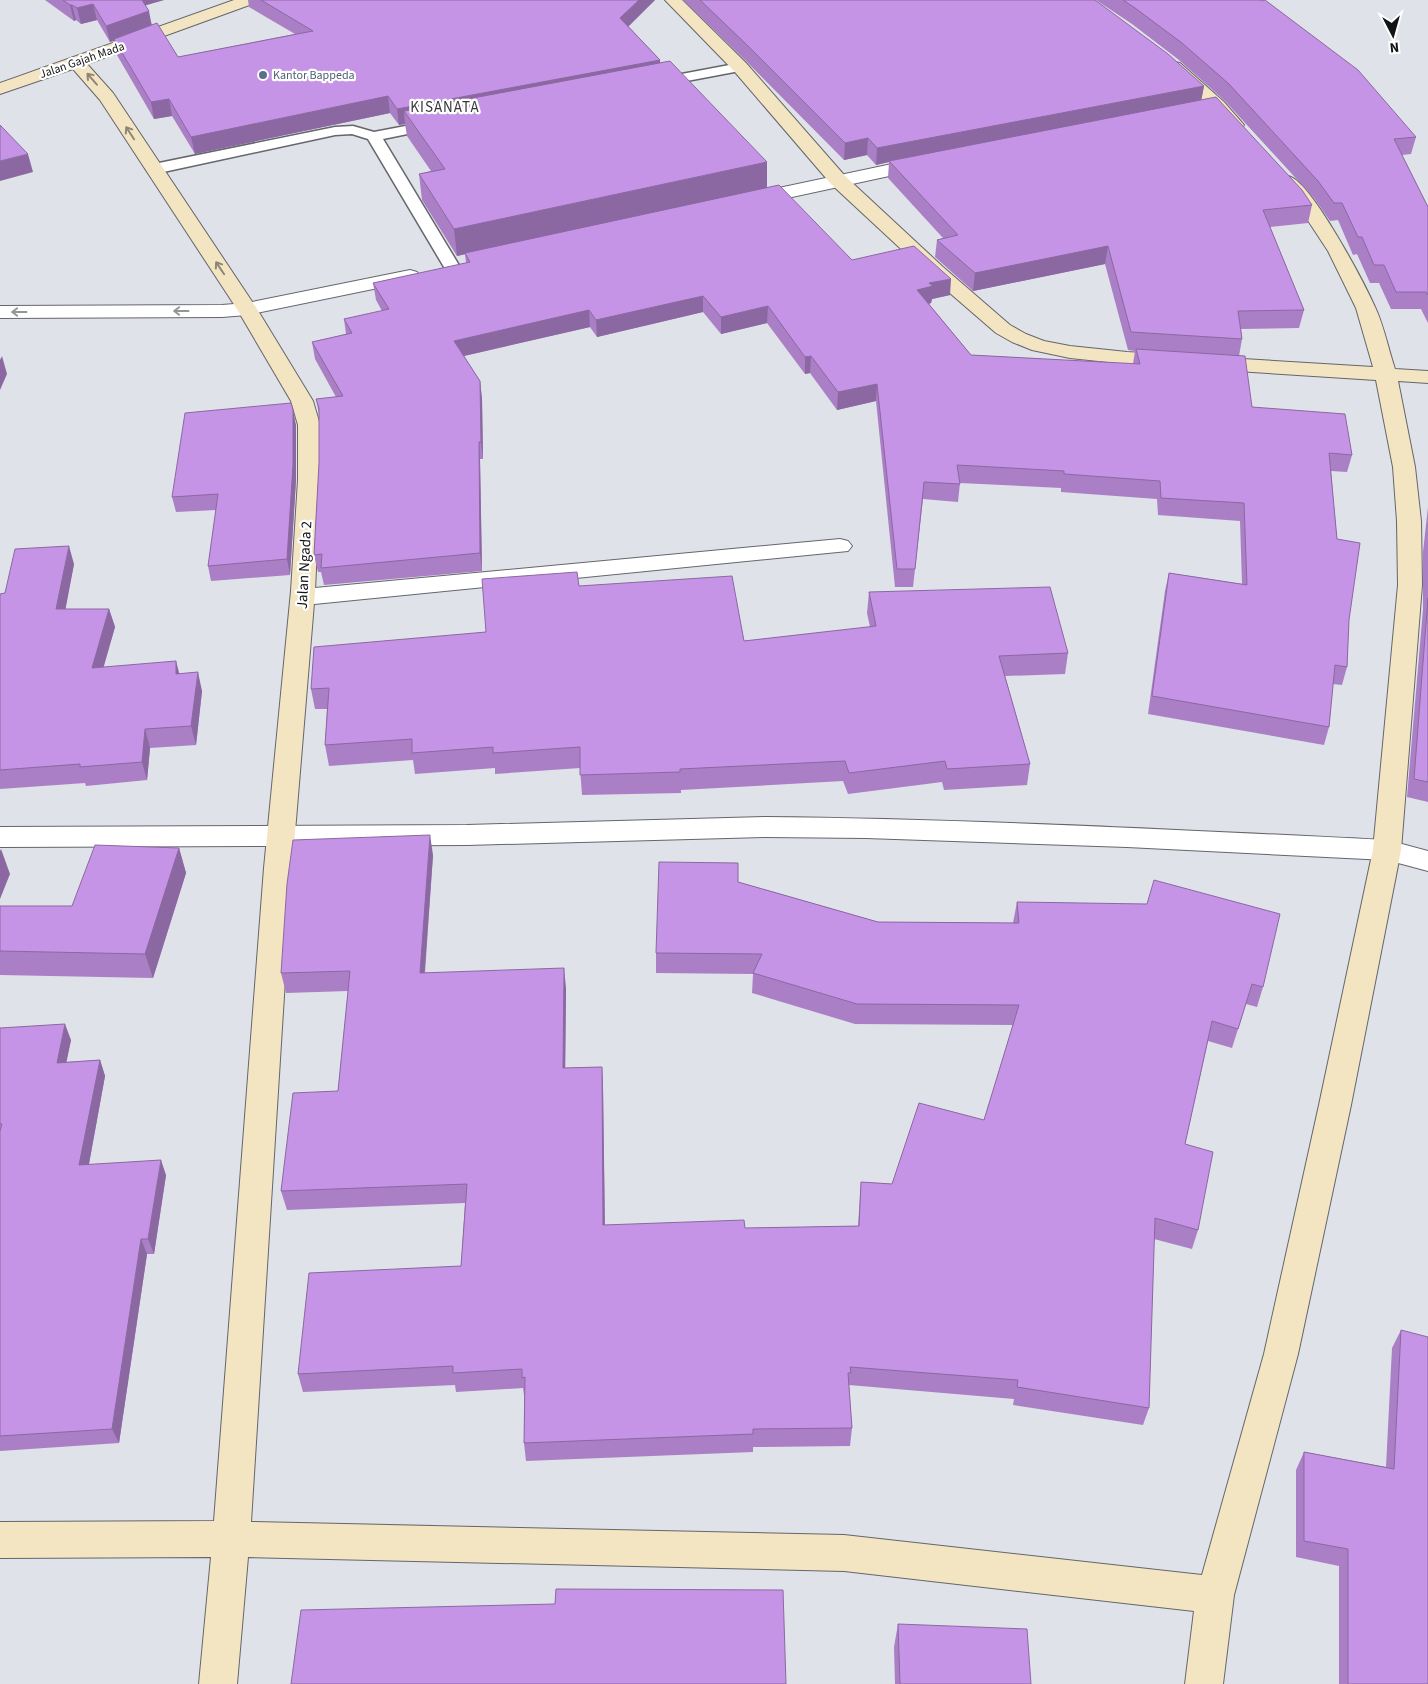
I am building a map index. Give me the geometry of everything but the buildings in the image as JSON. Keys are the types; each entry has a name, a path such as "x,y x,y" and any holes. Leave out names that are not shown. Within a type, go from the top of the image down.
{"street":[{"name":"Jalan Gajah Mada","path":"0,89 76,62 204,9 249,0"},
{"path":"673,0 740,67 838,180 1003,329 1039,346 1070,352 1127,358 1428,377"},
{"path":"1164,59 1209,108 1249,141"},
{"name":"Jalan Ngada 2","path":"76,62 107,97 247,309 302,401 309,425 304,597 281,836 232,1539 218,1684"},
{"path":"732,204 838,180 946,159"},
{"path":"1204,1684 1215,1594 1281,1354 1335,1105 1387,850 1410,585 1409,521 1404,467 1386,375 1366,308 1338,251 1306,203 1268,162"},
{"path":"0,312 213,311 247,309 471,262"},
{"path":"304,597 840,546"},
{"path":"0,837 467,835 766,827 856,828 1127,837 1387,850 1428,861"},
{"path":"0,1540 232,1539 844,1552 1215,1594"}],"lane":[{"path":"644,85 740,67"},
{"path":"154,168 335,131 353,130 374,136 452,122"},
{"path":"374,136 452,267"}],"place":[{"name":"Kantor Bappeda","path":"263,75"}],"district":[{"name":"KISANATA","path":"445,107"}]}
